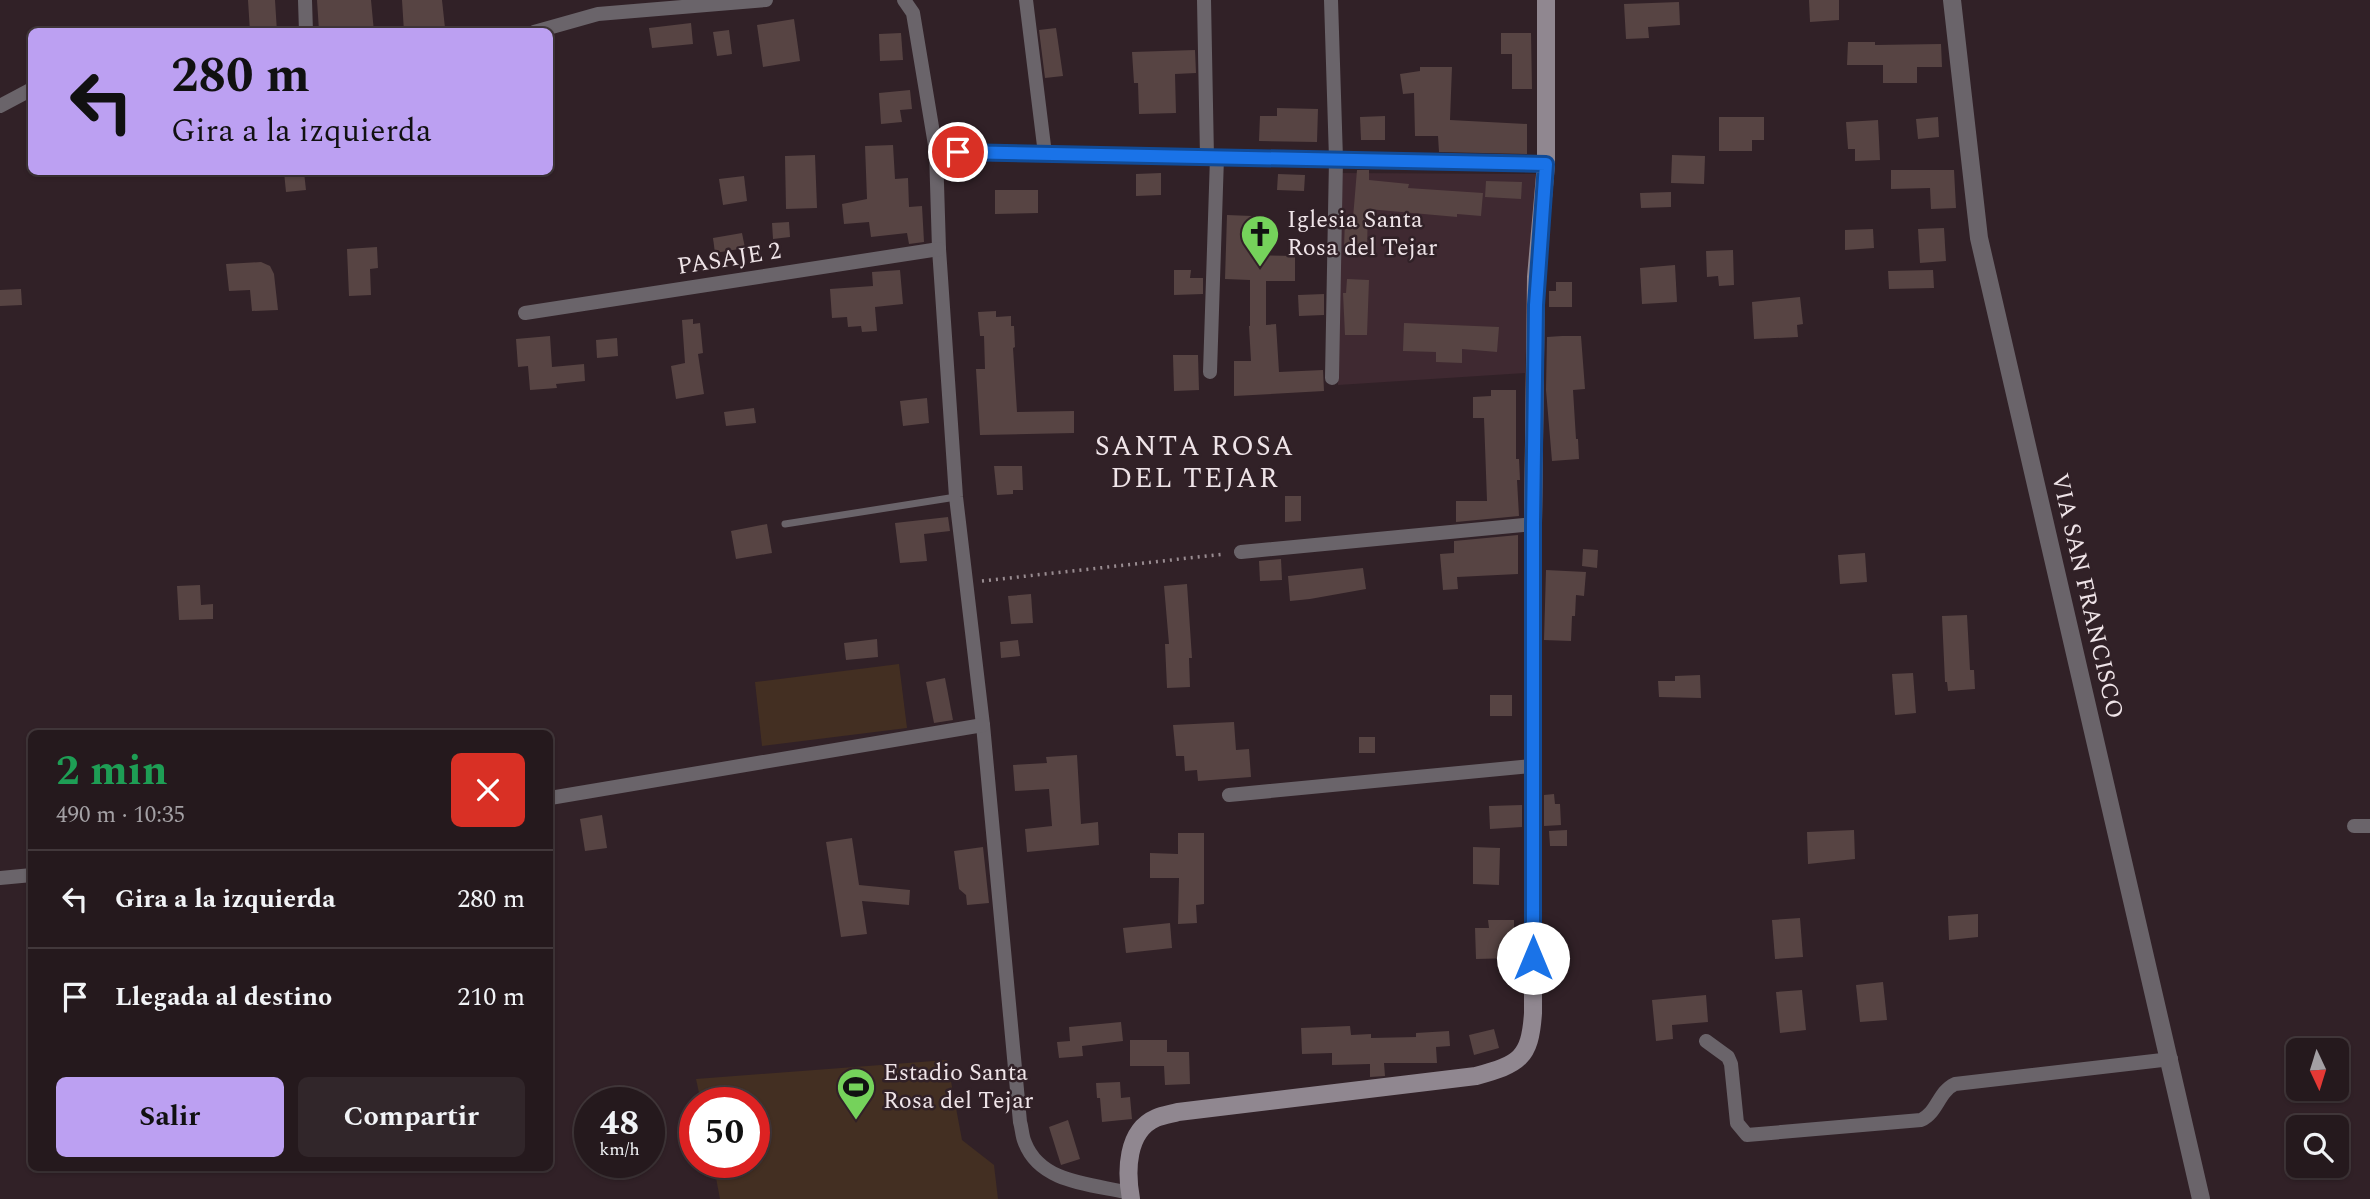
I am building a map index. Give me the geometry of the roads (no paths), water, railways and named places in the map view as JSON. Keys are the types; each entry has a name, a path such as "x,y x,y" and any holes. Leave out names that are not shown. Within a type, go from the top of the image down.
{"main road":[{"path":"1131,1196 1130,1155 1134,1139 1143,1127 1155,1119 1178,1112 1476,1076 1516,1062 1526,1050 1532,1034 1536,277 1546,164 1546,0"}],"street":[{"path":"305,0 306,28"},
{"path":"548,28 598,14 766,0"},
{"path":"904,0 913,13 936,150 939,249 956,497 983,725 1024,1143 1036,1162 1053,1175 1131,1196"},
{"path":"1026,0 1045,154"},
{"path":"1204,0 1212,157 1210,372"},
{"path":"1331,0 1336,159 1332,377"},
{"name":"VIA SAN FRANCISCO","path":"1952,0 1979,238 2171,1059 2201,1199"},
{"path":"0,106 28,91"},
{"path":"936,150 1546,164"},
{"name":"PASAJE 2","path":"525,313 939,249"},
{"path":"1241,552 1533,524"},
{"path":"553,797 983,725"},
{"path":"1229,795 1532,766"},
{"path":"2354,826 2370,826"},
{"path":"0,878 28,875"},
{"path":"1706,1041 1728,1057 1737,1123 1747,1135 1921,1120 1934,1110 1943,1092 1955,1084 2171,1059"}],"lane":[{"path":"785,524 956,497"}],"place":[{"name":"Iglesia Santa Rosa del Tejar","path":"1260,268"},
{"name":"Estadio Santa Rosa del Tejar","path":"856,1121"}],"district":[{"name":"SANTA ROSA DEL TEJAR","path":"1195,462"}]}
